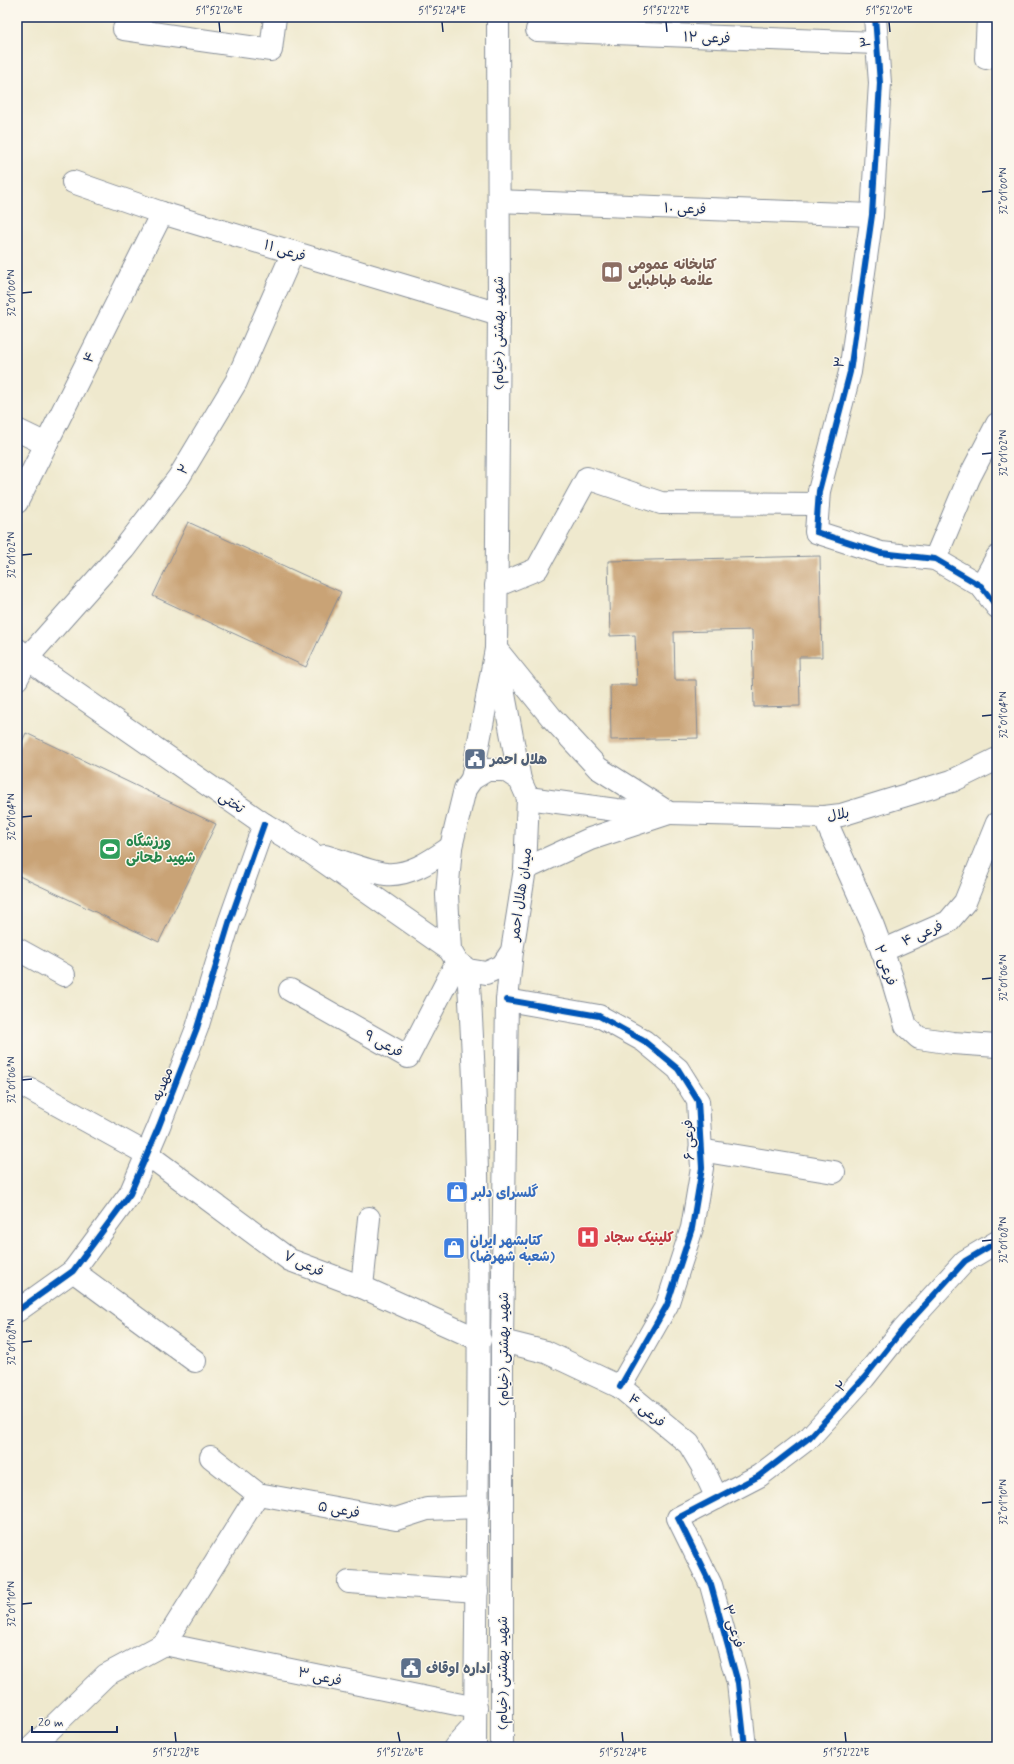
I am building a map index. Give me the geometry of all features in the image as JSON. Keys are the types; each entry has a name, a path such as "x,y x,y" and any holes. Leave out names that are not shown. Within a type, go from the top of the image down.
{"street":[{"path":"124,29 271,50 275,17"},
{"name":"شهید بهشتی (خیام)","path":"472,779 496,649 499,314 498,17"},
{"name":"۳","path":"875,17 880,84 872,216 850,372 819,491 816,532 881,553 935,559 981,586"},
{"path":"986,58 988,17"},
{"name":"فرعی ۱۲","path":"537,30 877,43"},
{"name":"فرعی ۱۱","path":"73,182 162,213 499,314"},
{"name":"فرعی ۱۰","path":"498,201 872,216"},
{"name":"۴","path":"17,502 162,213"},
{"name":"۲","path":"17,679 22,653 124,549 179,477 236,382 293,252"},
{"path":"935,559 969,478 997,424"},
{"path":"17,430 46,444"},
{"path":"496,586 537,569 587,478 661,503 818,504"},
{"path":"997,557 981,586 997,607"},
{"path":"496,649 551,717 598,768 669,813"},
{"name":"شهید بهشتی (خیام)","path":"496,649 524,789"},
{"name":"تختی","path":"22,653 44,671 264,824 310,852 458,961"},
{"name":"بلال","path":"524,789 616,810 669,813 824,817 841,815 952,781 997,759"},
{"path":"458,961 447,895 451,847 465,789 472,779 488,770 505,770 524,789"},
{"name":"میدان هلال احمر","path":"458,961 486,973 502,966 512,951 525,869 524,789"},
{"path":"525,869 590,840 669,813"},
{"name":"فرعی ۲","path":"824,817 882,951 906,1026 919,1038 953,1043 997,1046"},
{"name":"فرعی ۴","path":"882,951 948,922 965,902 997,823"},
{"name":"مهدیه","path":"17,1311 73,1271 130,1194 196,1028 229,923 264,824"},
{"path":"310,852 386,874 424,866 451,847"},
{"path":"17,949 64,975"},
{"name":"شهید بهشتی (خیام)","path":"502,1747 502,1340 507,1000 512,951"},
{"name":"شهید بهشتی (خیام)","path":"458,961 474,1059 480,1340 475,1747"},
{"name":"فرعی ۹","path":"290,990 408,1057 458,961"},
{"name":"فرعی ۶","path":"507,1000 599,1016 644,1041 678,1069 698,1100 702,1168 692,1228 667,1305 620,1387"},
{"name":"فرعی ۷","path":"29,1089 147,1154 290,1260 362,1287 480,1340"},
{"path":"700,1150 834,1172"},
{"path":"362,1287 368,1218"},
{"name":"۲","path":"678,1518 759,1476 810,1437 864,1378 903,1329 965,1261 997,1242"},
{"path":"73,1271 195,1361"},
{"name":"فرعی ۴","path":"502,1340 546,1352 620,1387 689,1444 702,1466 717,1498"},
{"name":"فرعی ۵","path":"211,1457 258,1494 396,1519 427,1508 478,1507"},
{"path":"32,1747 106,1675 164,1644 258,1494"},
{"name":"فرعی ۳","path":"678,1518 711,1585 738,1683 745,1747"},
{"path":"349,1582 477,1590"},
{"name":"فرعی ۳","path":"164,1644 476,1716"},
{"path":"455,1747 476,1716"}],"building":[{"path":"188,522 341,592 306,667 153,596"},
{"path":"820,556 822,657 799,657 800,706 754,707 752,630 674,632 675,680 696,680 698,738 611,740 610,685 637,685 635,635 610,636 608,561"},
{"name":"ورزشگاه شهید طحانی","path":"26,733 216,824 159,942 17,875 17,752"}],"cycle path":[{"path":"875,17 880,83 872,215 850,372 819,491 816,532 881,553 935,559 981,586 997,607"},
{"path":"17,1311 73,1271 130,1194 159,1126 197,1028 229,923 264,824"},
{"path":"507,1000 599,1016 644,1041 678,1069 698,1101 702,1168 692,1228 667,1305 620,1387"},
{"path":"745,1747 738,1683 711,1585 678,1518 759,1476 810,1437 864,1378 903,1329 965,1261 997,1242"}],"place":[{"name":"کتابخانه عمومی علامه طباطبایی","path":"612,272"},
{"name":"هلال احمر","path":"475,759"},
{"name":"ورزشگاه شهید طحانی","path":"110,849"},
{"name":"گلسرای دلبر","path":"457,1192"},
{"name":"کلینیک سجاد","path":"588,1237"},
{"name":"کتابشهر ایران (شعبه شهرضا)","path":"454,1248"},
{"name":"اداره اوقاف","path":"411,1668"}]}
